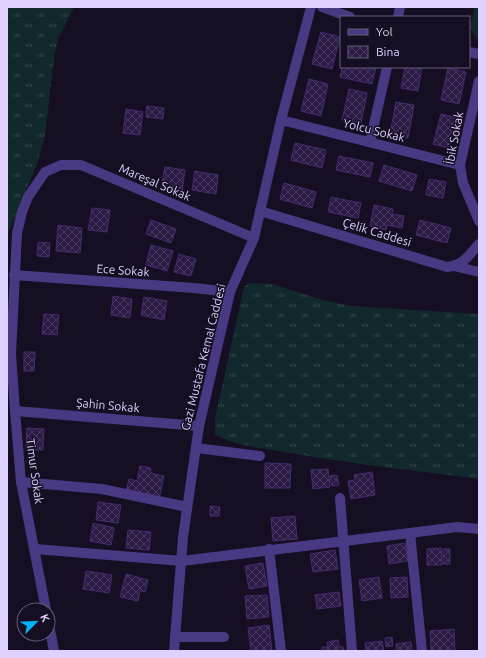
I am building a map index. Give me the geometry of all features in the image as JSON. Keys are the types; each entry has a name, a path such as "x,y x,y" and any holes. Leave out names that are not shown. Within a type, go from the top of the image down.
{"street":[{"name":"Gazi Mustafa Kemal Caddesi","path":"174,651 182,561 199,426 230,292 254,238 281,120 311,7"},
{"path":"322,7 347,16"},
{"path":"370,142 387,68"},
{"name":"İbik Sokak","path":"479,81 460,165 463,183 479,221"},
{"name":"Yolcu Sokak","path":"281,120 460,165"},
{"name":"Mareşal Sokak","path":"45,172 61,165 81,165 254,238"},
{"name":"Timur Sokak","path":"45,172 28,197 22,212 17,233 11,354 21,482 45,602"},
{"name":"Çelik Caddesi","path":"260,211 447,267 454,266 479,272"},
{"path":"454,266 465,261 479,244"},
{"name":"Ece Sokak","path":"14,275 186,287 230,292"},
{"name":"Şahin Sokak","path":"15,411 199,426"},
{"path":"196,448 260,456"},
{"path":"21,482 102,489 188,508"},
{"path":"340,498 352,651"},
{"path":"35,550 182,561 269,549 343,542 457,527 478,532"},
{"path":"410,533 422,651"},
{"path":"269,549 280,651"},
{"path":"175,637 224,636"}],"green space":[{"path":"7,7 74,7 58,39 54,58 45,136 38,161 7,234"},
{"path":"475,7 479,7 478,40 470,28"},
{"path":"251,283 272,284 326,301 352,306 479,314 479,479 334,460 258,448 240,444 215,434 215,418 244,287"}],"building":[{"path":"321,32 340,37 332,69 312,64"},
{"path":"342,68 376,68 372,84 340,77"},
{"path":"405,68 422,68 418,91 401,88"},
{"path":"448,68 466,72 459,104 441,100"},
{"path":"309,79 328,84 321,116 301,111"},
{"path":"349,89 367,93 361,123 342,120"},
{"path":"396,102 414,105 408,138 390,134"},
{"path":"147,106 164,108 163,119 146,117"},
{"path":"126,109 143,112 140,135 123,133"},
{"path":"441,114 457,118 449,148 433,144"},
{"path":"295,143 326,150 322,168 291,160"},
{"path":"339,156 373,163 370,177 336,170"},
{"path":"384,165 417,175 412,191 379,181"},
{"path":"165,167 185,170 182,192 161,188"},
{"path":"195,171 218,175 216,194 192,190"},
{"path":"429,179 446,182 443,198 426,195"},
{"path":"284,183 316,192 312,208 280,199"},
{"path":"331,197 361,203 358,218 328,212"},
{"path":"374,205 393,209 392,214 404,216 402,228 387,225 386,230 370,226"},
{"path":"92,208 110,210 107,232 88,230"},
{"path":"151,220 176,229 171,243 146,234"},
{"path":"420,220 451,228 447,243 416,235"},
{"path":"58,225 82,228 80,253 56,251"},
{"path":"38,242 50,243 49,257 37,256"},
{"path":"151,245 173,251 167,271 146,265"},
{"path":"179,254 196,259 191,276 174,272"},
{"path":"113,296 132,299 130,318 111,315"},
{"path":"144,297 167,301 164,320 141,315"},
{"path":"44,314 59,315 57,335 42,334"},
{"path":"24,352 35,352 34,371 24,371"},
{"path":"27,428 44,429 43,450 26,450"},
{"path":"265,463 291,464 290,488 265,488"},
{"path":"140,466 151,468 150,473 164,476 159,499 126,492 129,479 137,481"},
{"path":"328,469 330,487 313,489 311,470"},
{"path":"372,472 375,495 351,499 348,481 355,480 354,475"},
{"path":"337,475 339,485 332,486 330,476"},
{"path":"98,502 121,505 118,523 96,520"},
{"path":"210,506 220,507 219,516 210,516"},
{"path":"295,516 297,539 273,541 271,518"},
{"path":"93,523 114,528 111,545 90,541"},
{"path":"128,530 151,532 149,550 126,548"},
{"path":"405,543 408,561 389,564 387,546"},
{"path":"441,548 442,565 427,565 427,549"},
{"path":"443,549 450,549 450,564 443,564"},
{"path":"335,550 338,569 313,572 310,554"},
{"path":"263,563 267,586 249,589 245,566"},
{"path":"86,571 112,575 109,593 83,589"},
{"path":"126,574 148,580 145,592 140,591 138,601 120,597"},
{"path":"379,577 382,598 362,601 359,580"},
{"path":"407,577 408,597 391,598 390,578"},
{"path":"339,592 341,606 317,609 315,595"},
{"path":"267,595 269,617 247,619 245,596"},
{"path":"269,625 272,651 251,651 248,628"},
{"path":"454,629 455,651 431,651 430,631"},
{"path":"392,637 393,646 386,647 385,638"},
{"path":"338,640 339,647 343,647 344,651 322,651 322,647 328,647 327,642"},
{"path":"382,641 384,651 366,651 365,643"},
{"path":"411,642 412,651 397,651 396,644"}]}
